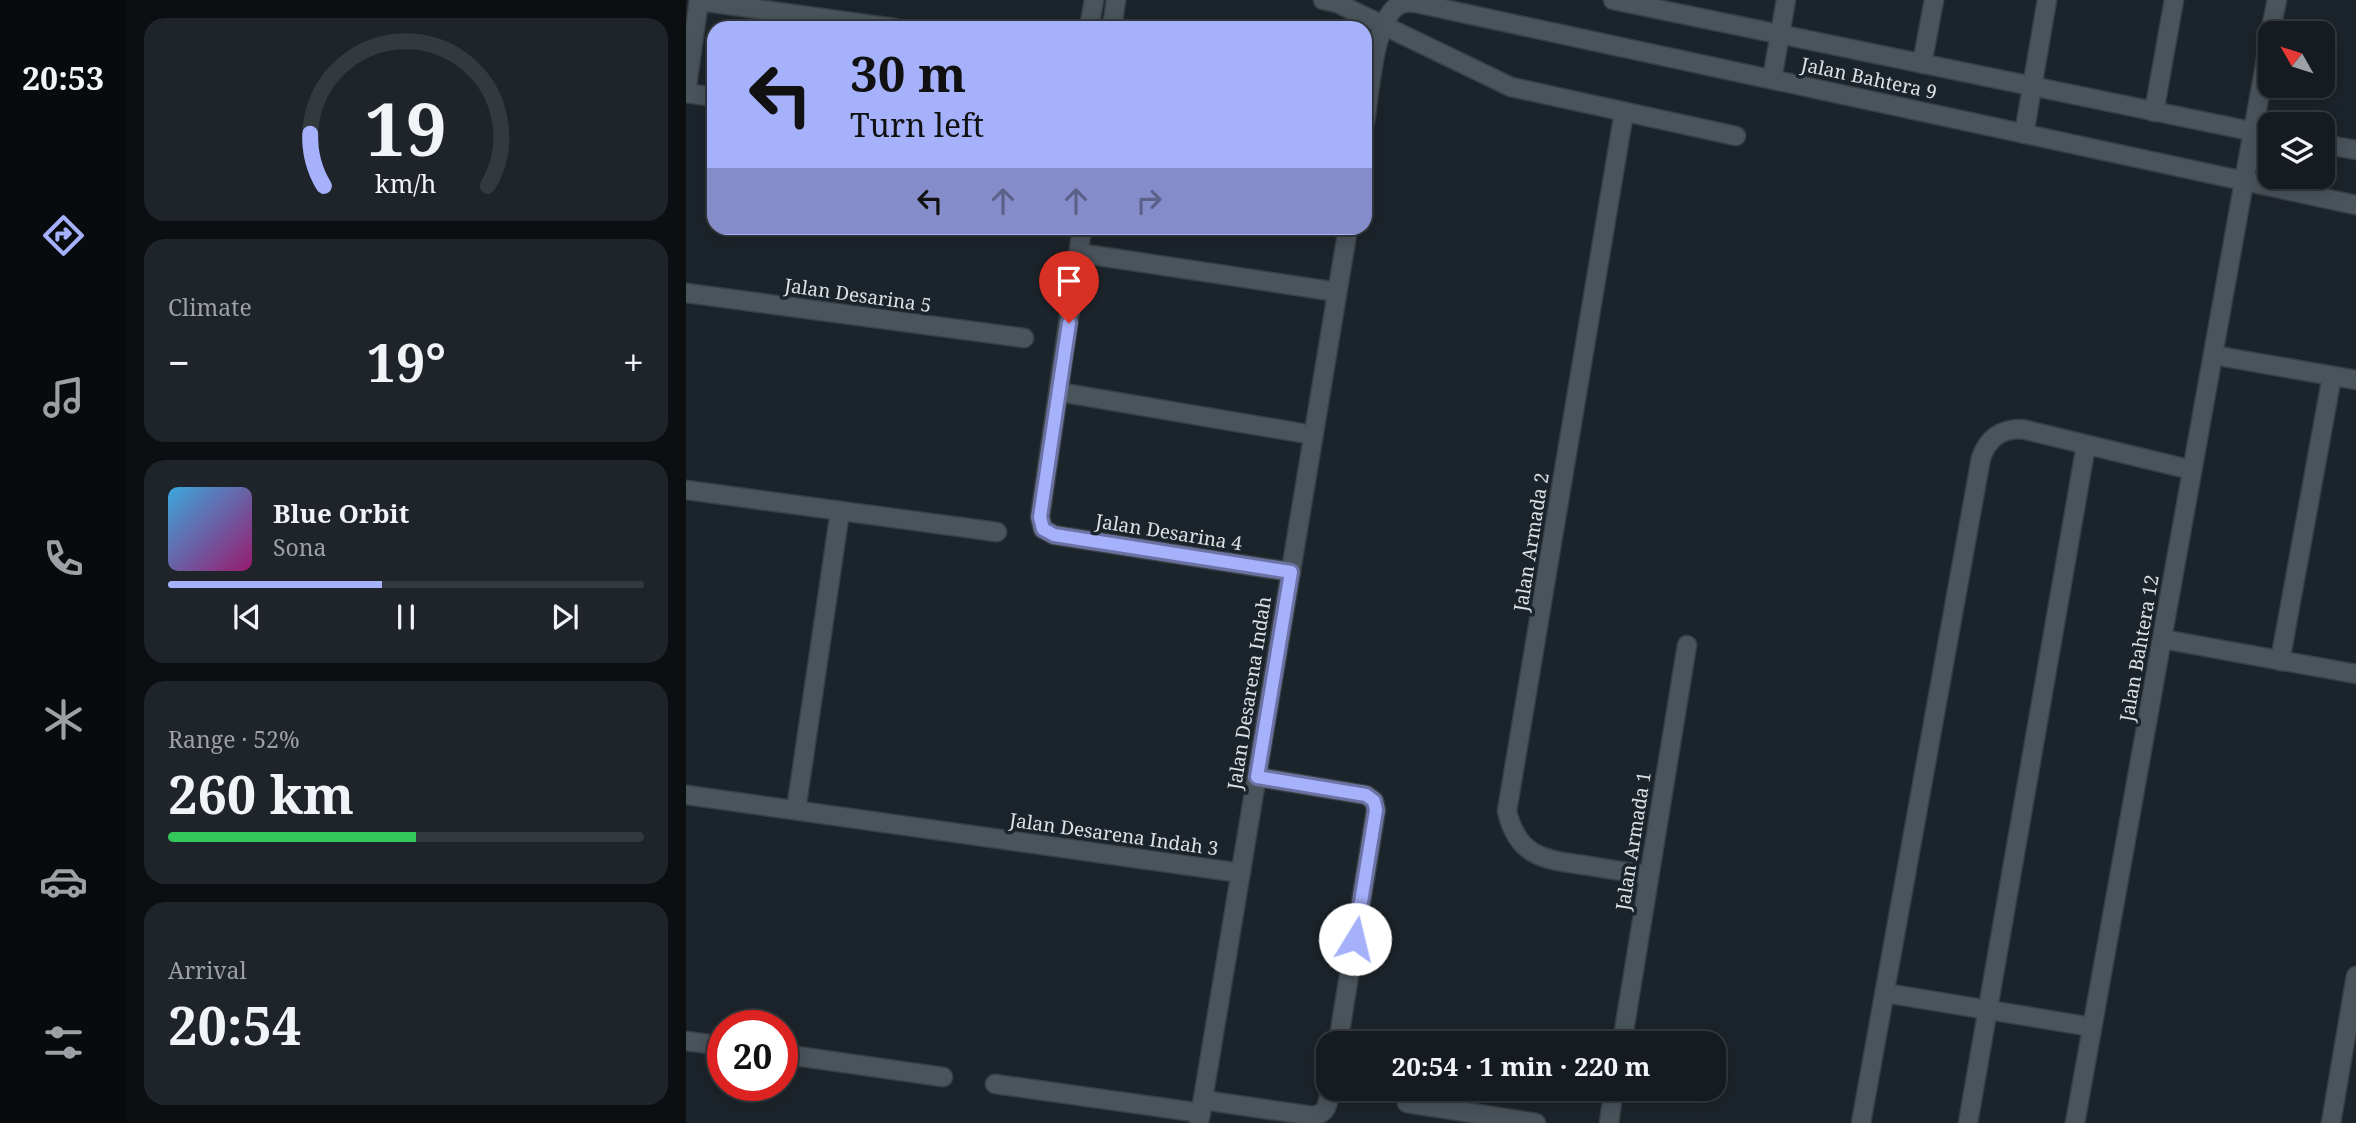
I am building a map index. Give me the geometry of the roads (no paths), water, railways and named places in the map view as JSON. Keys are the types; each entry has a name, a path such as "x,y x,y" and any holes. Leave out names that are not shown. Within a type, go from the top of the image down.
{"street":[{"path":"1090,21 1094,0"},
{"path":"1113,21 1116,0"},
{"path":"1323,0 1337,3 1511,87 1736,136"},
{"name":"Jalan Bahtera 9","path":"1612,0 2258,132"},
{"path":"1772,79 1786,0"},
{"path":"1922,64 1934,0"},
{"path":"2024,134 2048,0"},
{"path":"2154,112 2174,0"},
{"name":"Jalan Bahtera 12","path":"2273,21 2277,0"},
{"path":"707,96 686,93 699,1 843,21"},
{"name":"Jalan Bahtera 9","path":"1383,26 1396,7 1405,2 1416,2 2356,205"},
{"path":"1372,79 1383,26"},
{"name":"Jalan Armada 2","path":"1624,112 1507,811 1510,827 1518,840 1532,853 1548,860 1649,875"},
{"name":"Jalan Bahtera 12","path":"2075,1123 2244,181 2258,141"},
{"path":"2335,146 2356,150"},
{"path":"1081,235 1059,392 1313,435"},
{"name":"Jalan Desarena Indah","path":"1201,1112 1347,235"},
{"path":"1079,253 1337,292"},
{"name":"Jalan Desarina 5","path":"686,293 1024,338"},
{"path":"2213,355 2356,380"},
{"path":"2280,661 2332,376"},
{"name":"Jalan Desarina 4","path":"1059,392 1040,517 1043,529 1054,535 1291,572"},
{"path":"1861,1123 1986,445 1996,434 2008,429 2022,429 2192,470"},
{"path":"1968,1123 2086,444"},
{"path":"686,490 997,532"},
{"path":"796,810 840,511"},
{"path":"2162,639 2356,674"},
{"name":"Jalan Armada 1","path":"1624,1031 1687,645"},
{"path":"1257,777 1366,795 1374,801 1376,810 1340,1031"},
{"name":"Jalan Desarena Indah 3","path":"686,794 1241,873"},
{"path":"2330,1123 2356,976"},
{"path":"1885,993 2092,1027"},
{"path":"686,1041 707,1044"},
{"path":"798,1056 943,1077"},
{"path":"995,1084 1201,1112 1313,1116 1321,1115 1327,1108 1328,1101"},
{"path":"1608,1123 1612,1101"},
{"path":"1407,1103 1536,1123"}]}
